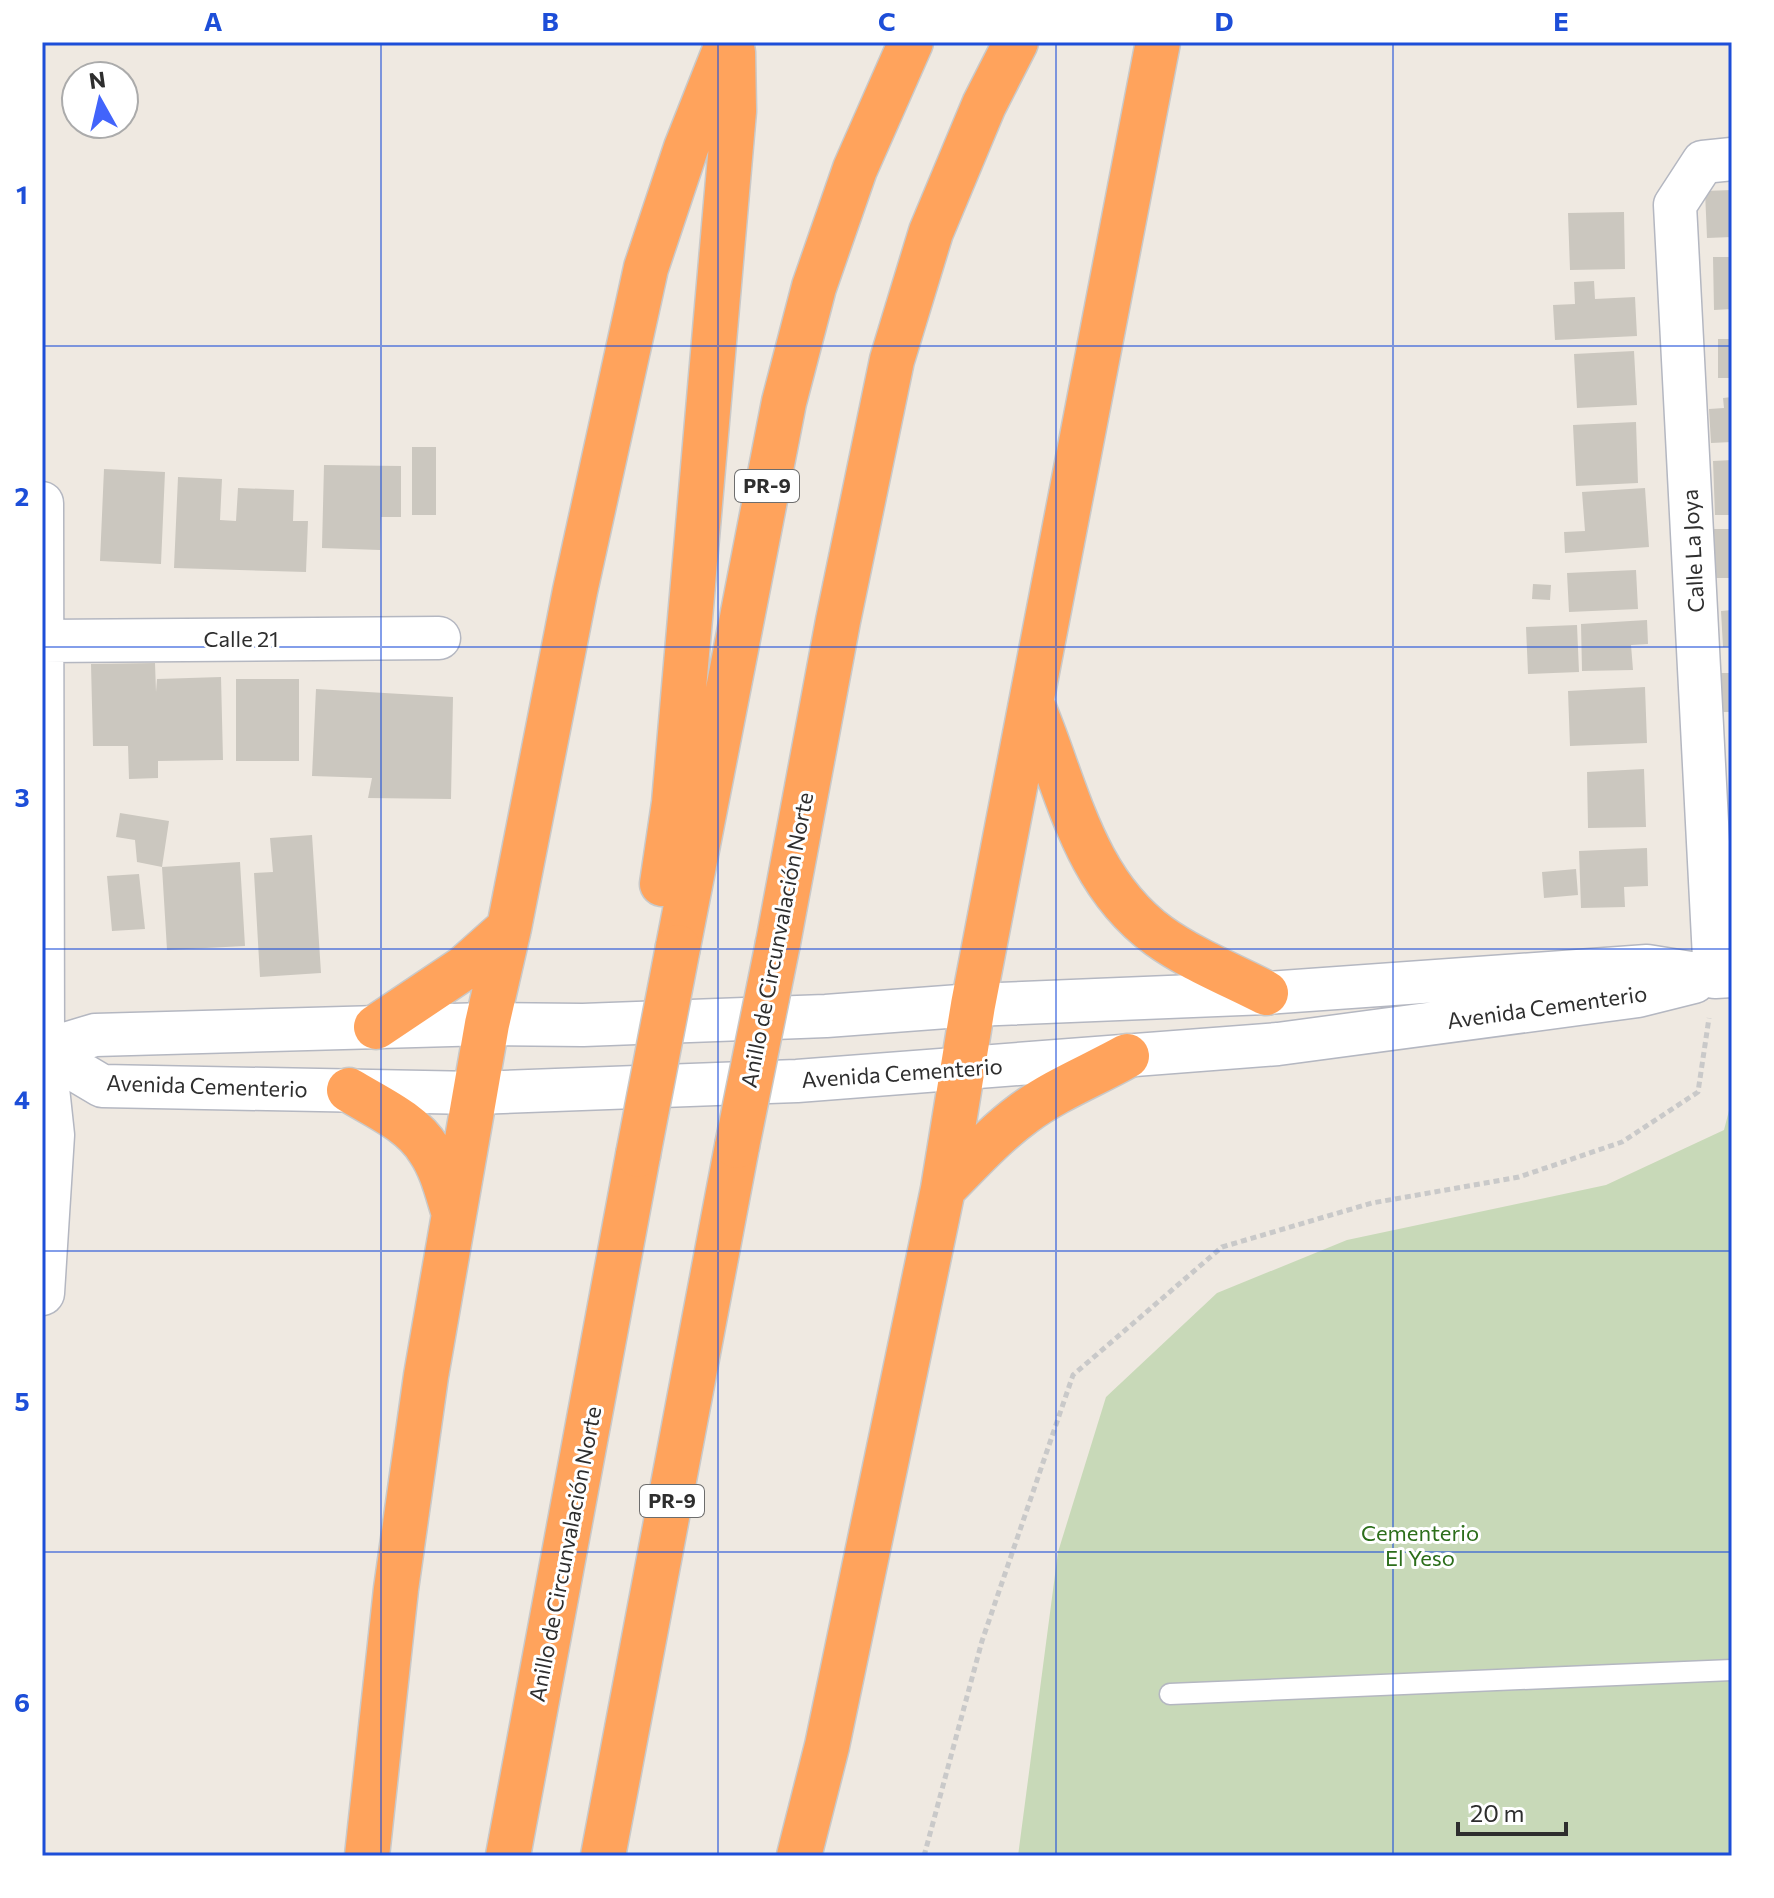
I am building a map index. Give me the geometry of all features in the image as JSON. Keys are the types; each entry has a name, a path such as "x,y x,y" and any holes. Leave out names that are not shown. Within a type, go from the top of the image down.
{"highway":[{"path":"367,1856 396,1589 426,1376 487,1024 509,928 575,591 646,268 686,148 730,42"},
{"path":"678,947 661,890 674,803 734,111 730,42"},
{"name":"Anillo de Circunvalación Norte","path":"508,1856 638,1155 784,402 814,287 855,169 911,42"},
{"name":"Anillo de Circunvalación Norte","path":"603,1856 838,621 892,360 931,232 984,105 1016,42"},
{"path":"799,1856 827,1746 943,1189 973,1005 1158,42"},
{"path":"1032,704 1055,758 1075,822 1105,879 1122,902 1157,934 1179,949 1266,993"},
{"path":"376,1027 464,968 509,928"},
{"path":"943,1189 1025,1112 1127,1056"},
{"path":"349,1090 394,1117 428,1147 440,1170 455,1216"}],"street":[{"name":"Calle La Joya","path":"1723,977 1719,790 1675,205 1703,162 1732,159"},
{"path":"42,503 42,1051 52,1135 42,1293"},
{"name":"Calle 21","path":"43,641 439,638"},
{"name":"Avenida Cementerio","path":"42,1051 95,1035 487,1024 583,1025 826,1016 973,1005 1266,993 1647,966 1723,977"},
{"name":"Avenida Cementerio","path":"42,1051 102,1086 476,1093 797,1081 1278,1044 1638,996 1723,977"}],"lane":[{"path":"1170,1694 1732,1670"}],"path":[{"path":"924,1856 982,1641 1073,1375 1222,1247 1372,1203 1519,1177 1622,1142 1698,1092 1723,977"}],"green space":[{"name":"Cementerio El Yeso","path":"1732,1099 1732,1856 1018,1856 1058,1552 1106,1397 1217,1293 1347,1240 1606,1185 1724,1130"}],"building":[{"path":"1732,190 1732,237 1707,238 1705,191"},
{"path":"1624,212 1625,269 1570,270 1568,213"},
{"path":"1713,257 1732,257 1732,309 1714,310"},
{"path":"1594,281 1595,299 1635,297 1637,336 1555,340 1553,305 1575,304 1574,282"},
{"path":"1718,339 1732,339 1732,378 1718,378"},
{"path":"1634,351 1637,405 1577,408 1574,354"},
{"path":"1732,397 1732,442 1711,443 1709,409 1724,408 1723,398"},
{"path":"1636,422 1638,483 1576,486 1573,425"},
{"path":"412,447 436,447 436,515 412,515"},
{"path":"1732,460 1732,515 1715,515 1713,461"},
{"path":"324,465 401,466 401,517 381,517 380,550 322,548"},
{"path":"104,469 165,472 161,564 100,561"},
{"path":"178,477 222,479 220,520 236,521 238,488 294,490 293,521 308,521 306,572 174,568"},
{"path":"1645,488 1649,547 1565,553 1564,532 1585,531 1582,492"},
{"path":"1714,529 1732,529 1732,578 1715,578"},
{"path":"1636,570 1638,609 1569,612 1567,573"},
{"path":"1533,584 1551,585 1550,600 1532,599"},
{"path":"1732,610 1732,646 1723,647 1721,611"},
{"path":"1647,620 1648,644 1631,645 1633,670 1582,671 1581,624"},
{"path":"1577,625 1579,672 1528,674 1526,627"},
{"path":"155,663 156,692 157,679 221,677 223,760 158,761 158,778 129,779 128,746 93,746 91,664"},
{"path":"1715,673 1732,673 1732,712 1715,712"},
{"path":"236,679 299,679 299,761 236,761"},
{"path":"1645,687 1647,743 1570,746 1568,691"},
{"path":"316,689 453,697 451,799 368,798 372,778 312,776"},
{"path":"1644,769 1646,827 1588,828 1587,772"},
{"path":"120,813 169,821 162,867 137,862 135,840 116,837"},
{"path":"312,835 321,973 260,977 254,873 273,872 270,838"},
{"path":"1647,848 1648,886 1624,887 1625,907 1581,908 1579,851"},
{"path":"240,862 245,946 167,950 162,867"},
{"path":"1576,869 1578,895 1544,898 1542,872"},
{"path":"139,874 145,929 112,931 107,876"}]}
